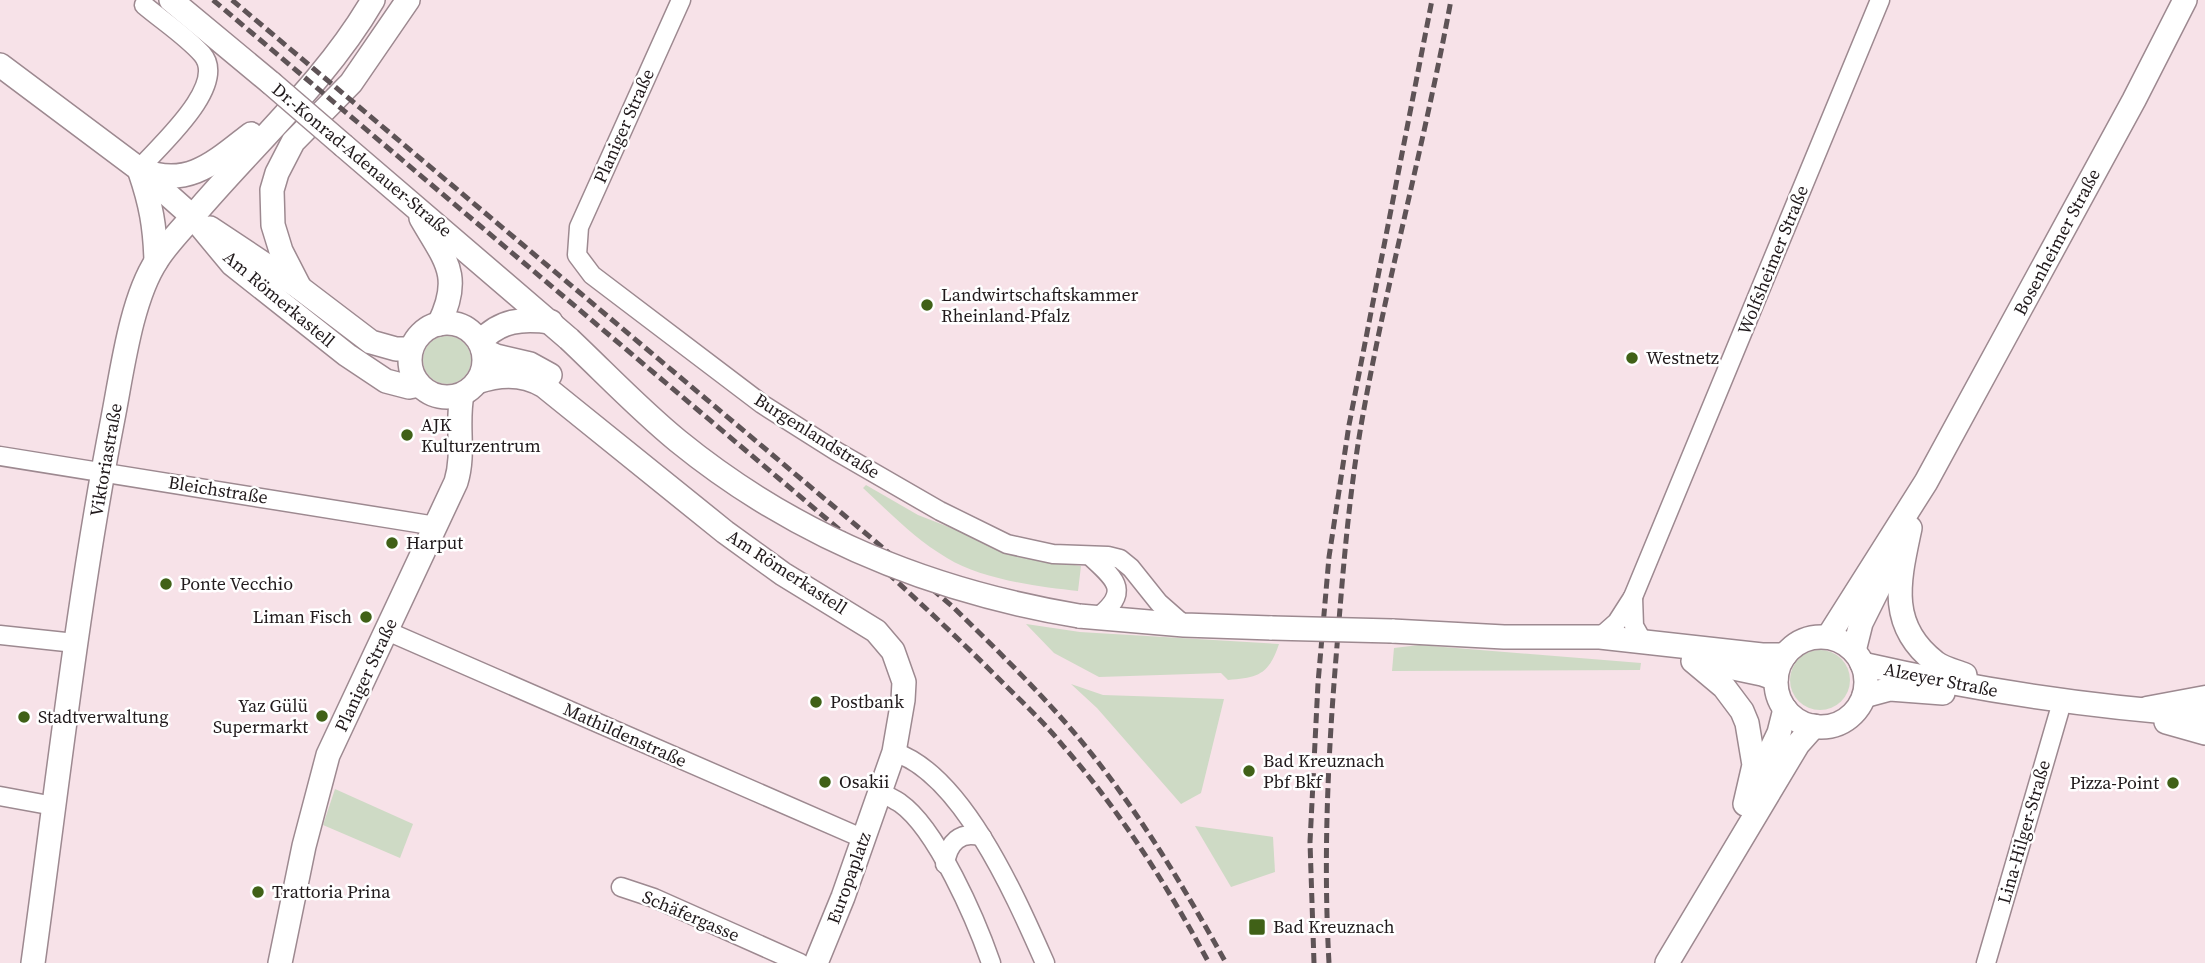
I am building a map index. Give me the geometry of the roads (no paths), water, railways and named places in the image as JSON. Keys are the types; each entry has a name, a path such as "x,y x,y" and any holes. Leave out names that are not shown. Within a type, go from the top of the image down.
{"street":[{"name":"Dr.-Konrad-Adenauer-Straße","path":"171,0 551,322 645,412 686,447 748,493 865,556 948,587 992,599 1088,617 1184,625 1504,637"},
{"path":"139,169 171,177 196,173 211,164 297,100 328,66 373,0"},
{"path":"300,288 281,251 273,225 272,190 277,173 293,142 351,83 408,0"},
{"name":"Planiger Straße","path":"577,255 579,227 681,0"},
{"name":"Wolfsheimer Straße","path":"1600,637 1617,622 1633,597 1880,0"},
{"name":"Bosenheimer Straße","path":"1828,638 1926,482 2134,100 2185,0"},
{"path":"139,169 196,105 206,88 209,67 203,55 144,5"},
{"path":"2,72 139,169 193,217"},
{"name":"Viktoriastraße","path":"33,963 75,643 103,470 134,319 156,261 297,100"},
{"path":"139,169 153,214 156,261"},
{"path":"412,203 450,273 449,300 439,324 425,330 411,349 410,368 419,385"},
{"name":"Am Römerkastell","path":"193,217 300,288 371,342 396,349 411,349"},
{"name":"Am Römerkastell","path":"193,217 232,264 347,355 386,381 409,387 419,385 435,396 444,398 501,376 519,376 536,381 562,398 725,532 783,573 876,631 892,651 904,682 904,701 894,752"},
{"name":"Burgenlandstraße","path":"577,255 592,275 751,396 836,451 940,511 1007,544 1053,554 1120,559 1131,568 1159,603 1184,625"},
{"path":"470,388 484,367 481,346 497,327 521,320 551,322"},
{"name":"Am Römerkastell","path":"439,324 448,323 467,328 481,346 496,356 530,364 552,376 599,429"},
{"name":"Planiger Straße","path":"280,963 304,846 328,755 460,470 460,406 470,388"},
{"name":"Bleichstraße","path":"0,456 103,470 436,526"},
{"name":"Bosenheimer Straße","path":"1858,658 1861,623 1910,528 1926,482"},
{"path":"1910,528 1902,568 1899,606 1909,636 1936,664 2020,695"},
{"path":"1088,617 1113,606 1117,589 1113,577 1090,556"},
{"name":"Wolfsheimer Straße","path":"1633,597 1633,626 1643,642"},
{"name":"Mathildenstraße","path":"387,631 864,839"},
{"path":"0,635 75,643"},
{"path":"1504,637 1600,637 1762,655 1785,654"},
{"path":"1504,637 1691,659 1776,679"},
{"path":"1812,638 1828,638 1846,645 1858,658 1866,675 1864,696 1858,708 1839,723 1827,727 1814,726 1803,723 1785,709 1777,690 1776,679 1780,662 1797,644 1812,638"},
{"name":"Alzeyer Straße","path":"1858,658 2062,702 2126,710 2205,715"},
{"path":"1691,659 1724,687 1742,711 1747,723 1754,765 1730,855"},
{"name":"Alzeyer Straße","path":"1864,696 1890,689 2020,695"},
{"path":"2126,710 2205,695"},
{"name":"Lina-Hilger-Straße","path":"1986,963 2062,702"},
{"path":"1745,804 1779,733 1785,709"},
{"name":"Alzeyer Straße","path":"2126,710 2205,733"},
{"path":"1667,963 1798,744 1814,726"},
{"path":"894,752 907,756 948,791 965,810 982,836 1022,912 1045,963"},
{"name":"Europaplatz","path":"816,963 894,752"},
{"path":"881,792 901,804 917,819 968,907 991,963"},
{"path":"0,796 54,806"},
{"path":"945,864 946,855 955,840 967,834 982,836"},
{"name":"Schäfergasse","path":"621,887 654,898 800,963"}],"railway":[{"path":"213,0 854,542 963,643 1048,729 1105,797 1160,878 1209,963"},
{"path":"232,0 952,606 1047,702 1098,762 1157,846 1226,963"},
{"path":"1314,963 1310,842 1318,683 1329,557 1349,425 1432,0"},
{"path":"1329,963 1326,884 1329,765 1353,476 1372,367 1451,0"}],"place":[{"name":"Landwirtschaftskammer Rheinland-Pfalz","path":"927,305"},
{"name":"Westnetz","path":"1632,358"},
{"name":"AJK Kulturzentrum","path":"407,435"},
{"name":"Harput","path":"392,543"},
{"name":"Ponte Vecchio","path":"166,584"},
{"name":"Liman Fisch","path":"366,617"},
{"name":"Postbank","path":"816,702"},
{"name":"Yaz Gülü Supermarkt","path":"322,716"},
{"name":"Stadtverwaltung","path":"24,717"},
{"name":"Bad Kreuznach Pbf Bkf","path":"1249,771"},
{"name":"Osakii","path":"825,782"},
{"name":"Pizza-Point","path":"2173,783"},
{"name":"Trattoria Prina","path":"258,892"},
{"name":"Bad Kreuznach","path":"1257,927"}]}
